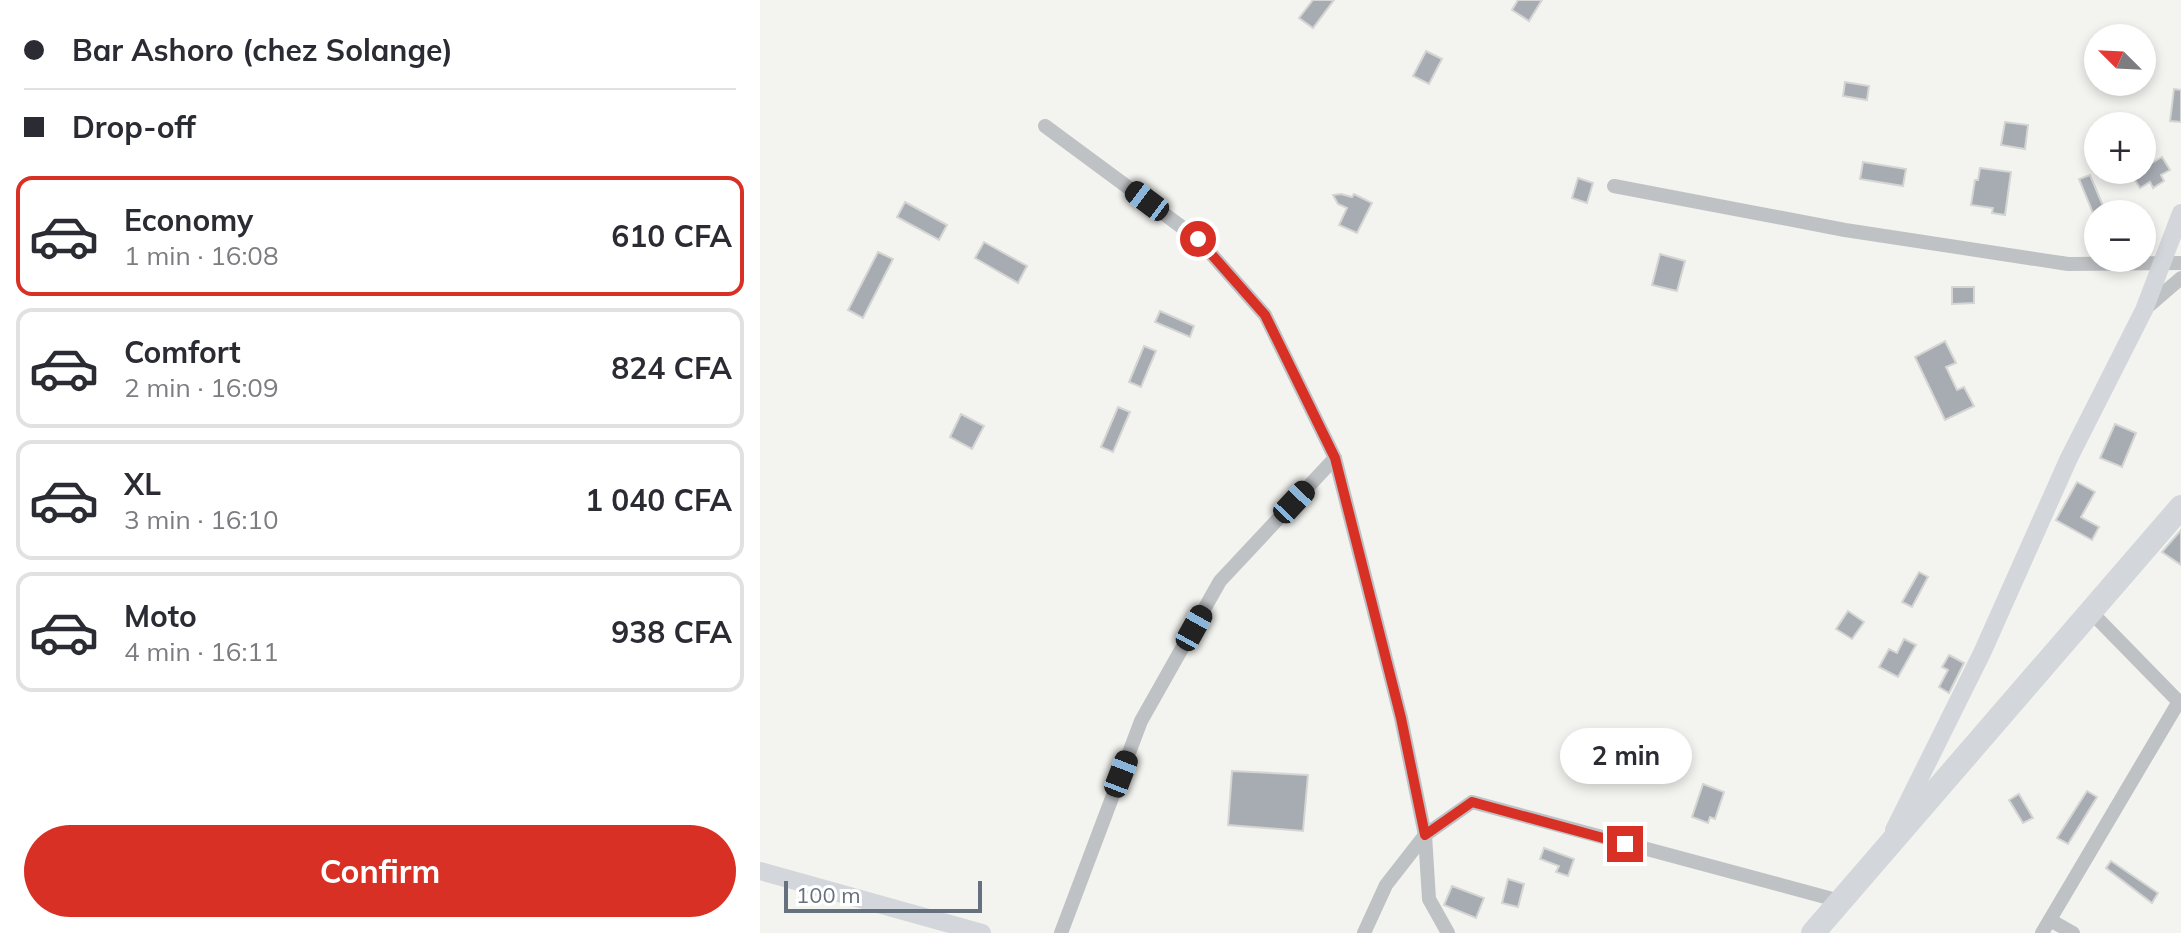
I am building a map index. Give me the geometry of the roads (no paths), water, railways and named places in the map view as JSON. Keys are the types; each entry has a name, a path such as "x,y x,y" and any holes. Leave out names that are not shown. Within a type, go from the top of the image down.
{"highway":[{"path":"1813,933 2181,507"}],"street":[{"path":"1045,126 1198,239 1265,315 1335,458 1401,718 1425,835 1429,899 1448,933"},
{"path":"1614,186 1845,230 2068,264 2181,263"},
{"path":"1882,853 1982,653 2069,458 2144,310 2181,213"},
{"path":"2144,310 2181,278"},
{"path":"1061,933 1141,721 1220,581 1335,458"},
{"path":"2073,933 2046,926 2179,704 2092,613"},
{"path":"1364,933 1386,885 1425,835 1472,802 1840,901"},
{"path":"760,871 982,933"}]}
